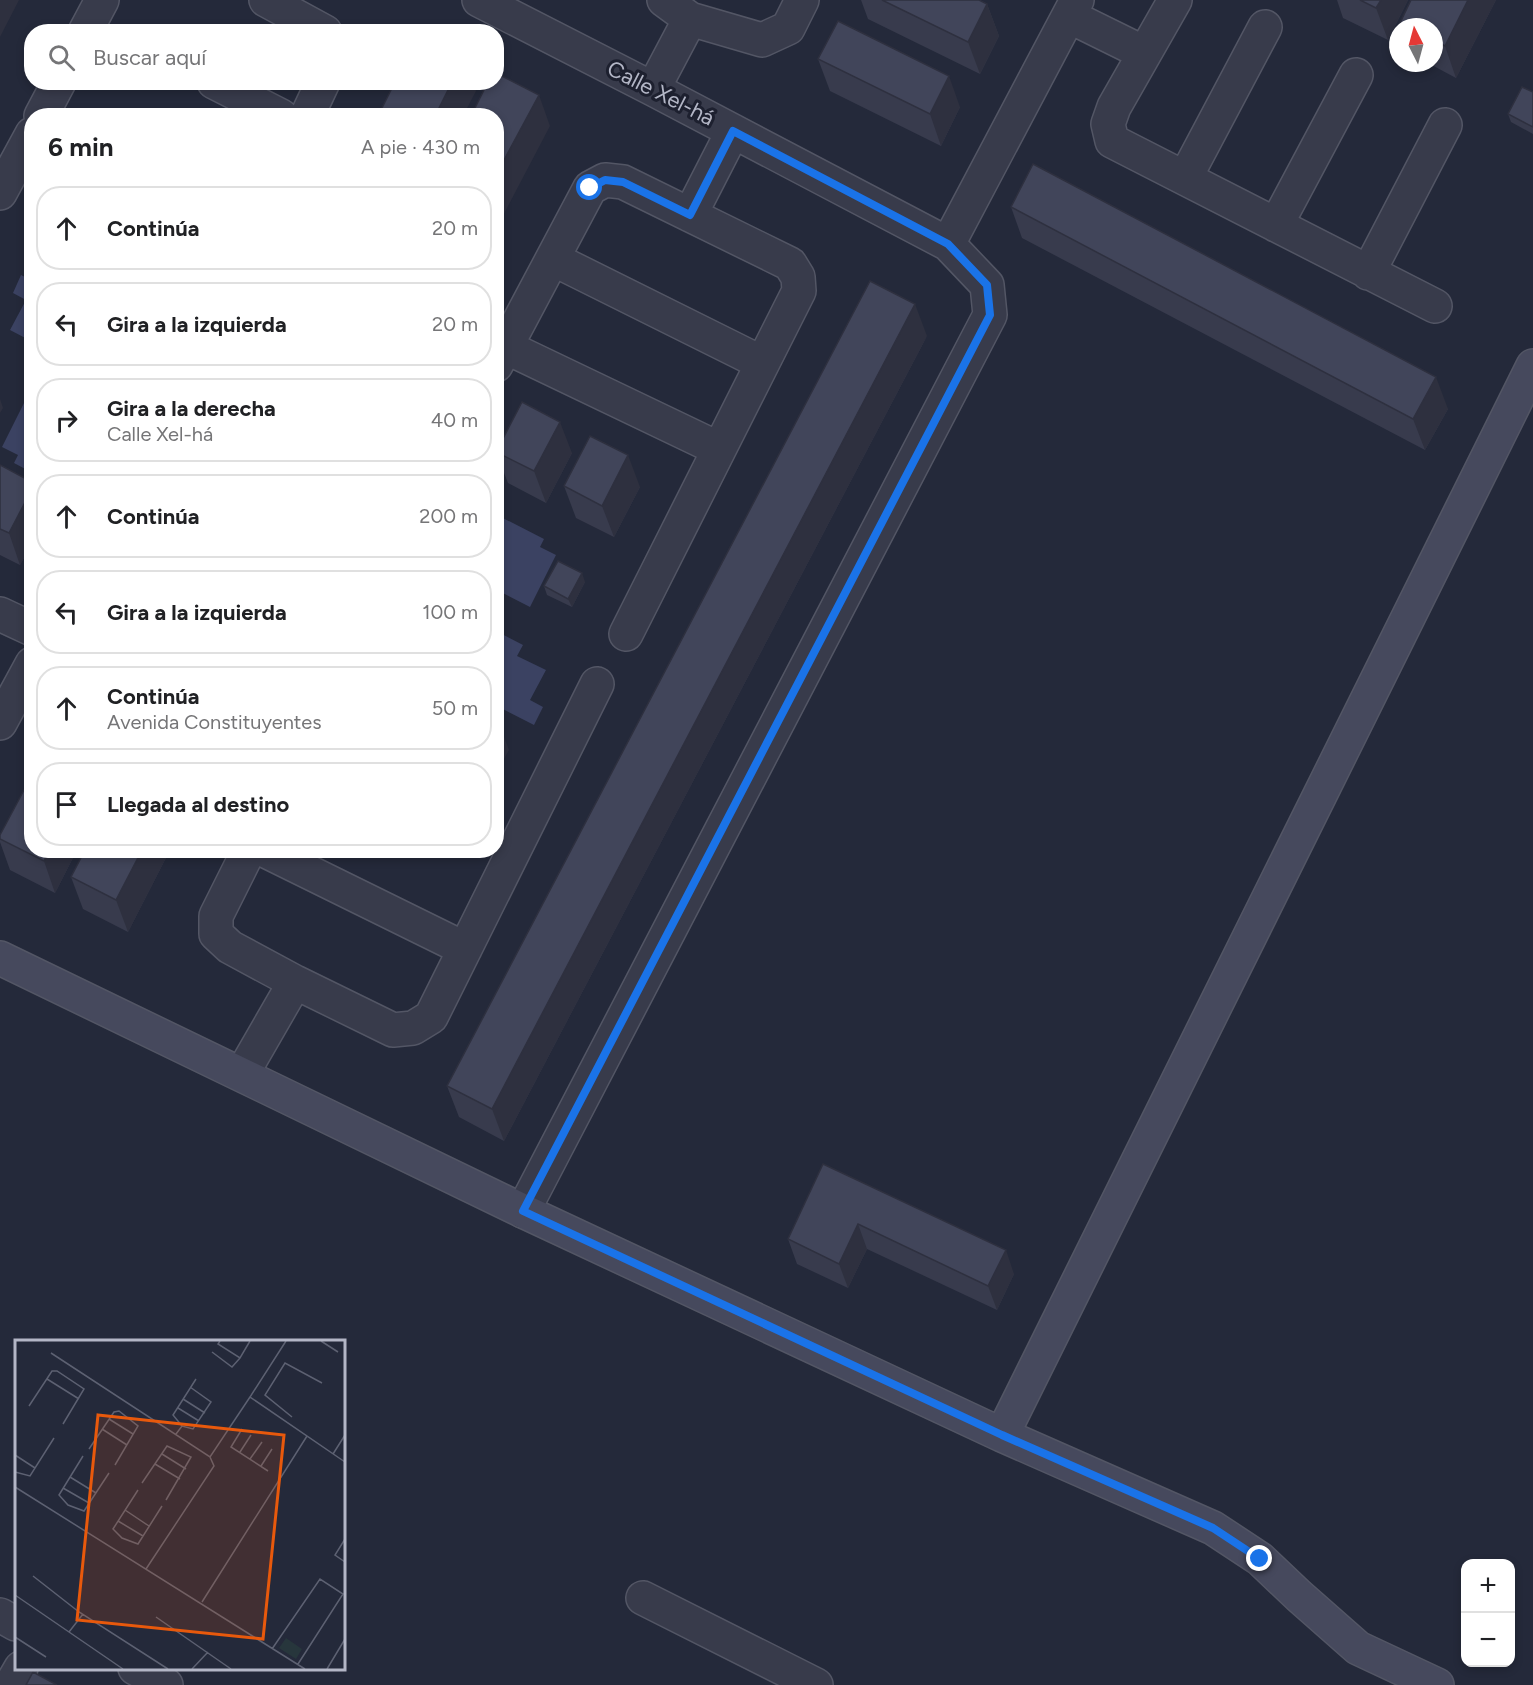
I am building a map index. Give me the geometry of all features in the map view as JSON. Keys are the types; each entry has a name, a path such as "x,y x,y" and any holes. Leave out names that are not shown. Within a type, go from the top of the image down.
{"main road":[{"path":"1002,1435 1533,366"},
{"path":"0,958 523,1211 1002,1435 1213,1528 1260,1559 1358,1648 1437,1685"}],"street":[{"path":"266,0 310,24"},
{"name":"Calle Xel-há","path":"478,0 948,244 987,285 990,315 523,1211"},
{"path":"653,89 677,10 762,40 788,28 802,0"},
{"path":"1175,0 1114,107 1108,124 1112,141 1435,306"},
{"path":"948,244 1073,8 1144,52"},
{"path":"1185,178 1265,27"},
{"path":"1276,225 1356,75"},
{"path":"47,108 55,90"},
{"path":"230,90 265,108"},
{"path":"311,108 319,90"},
{"path":"1368,273 1444,125"},
{"path":"690,215 733,131"},
{"path":"0,193 24,151"},
{"path":"504,350 590,188 605,180 623,182 790,264 798,277 799,291 626,634"},
{"path":"553,259 762,363"},
{"path":"504,357 719,449"},
{"path":"0,614 24,625"},
{"path":"0,723 24,678"},
{"path":"504,846 597,684"},
{"path":"245,858 216,916 216,934 230,947 393,1030 413,1028 431,1017 465,949 497,858"},
{"path":"280,858 465,949"},
{"path":"242,1074 295,982"},
{"path":"643,1598 816,1685"},
{"path":"0,1615 15,1623"},
{"path":"11,1685 20,1670"},
{"path":"139,1670 165,1685"}],"water":[{"path":"21,275 24,276 24,299 13,293"},
{"path":"24,304 24,337 10,330"},
{"path":"24,403 24,468 14,463 18,455 2,447"},
{"path":"504,519 544,539 540,547 556,555 530,607 504,594"},
{"path":"504,635 523,645 517,656 546,670 530,700 543,707 534,725 504,710"}],"building":[{"path":"882,0 979,0 987,4 968,42"},
{"path":"1360,0 1381,0 1376,8"},
{"path":"1411,0 1468,0 1445,46 1443,45 1443,18 1402,18"},
{"path":"838,21 949,76 930,114 818,59"},
{"path":"504,77 539,95 504,160 504,108 475,108 484,90 504,90"},
{"path":"1522,87 1533,92 1533,127 1508,114"},
{"path":"391,90 448,90 439,108 382,108"},
{"path":"1033,164 1436,377 1413,419 1011,207"},
{"path":"870,281 915,304 492,1109 447,1086"},
{"path":"522,402 560,422 534,471 504,456 504,437"},
{"path":"590,436 628,455 602,506 564,486"},
{"path":"0,465 24,478 24,504 9,533 0,529"},
{"path":"558,561 582,573 568,599 544,586"},
{"path":"24,790 24,851 0,839"},
{"path":"81,858 138,858 116,900 71,877"},
{"path":"823,1164 1006,1250 988,1286 858,1224 839,1264 788,1239"},
{"path":"33,1672 57,1685 26,1685"}],"route":[{"path":"590,188 605,180 623,182 690,215 733,131 948,244 987,285 990,315 523,1211 1002,1435 1213,1528 1260,1559"}]}
